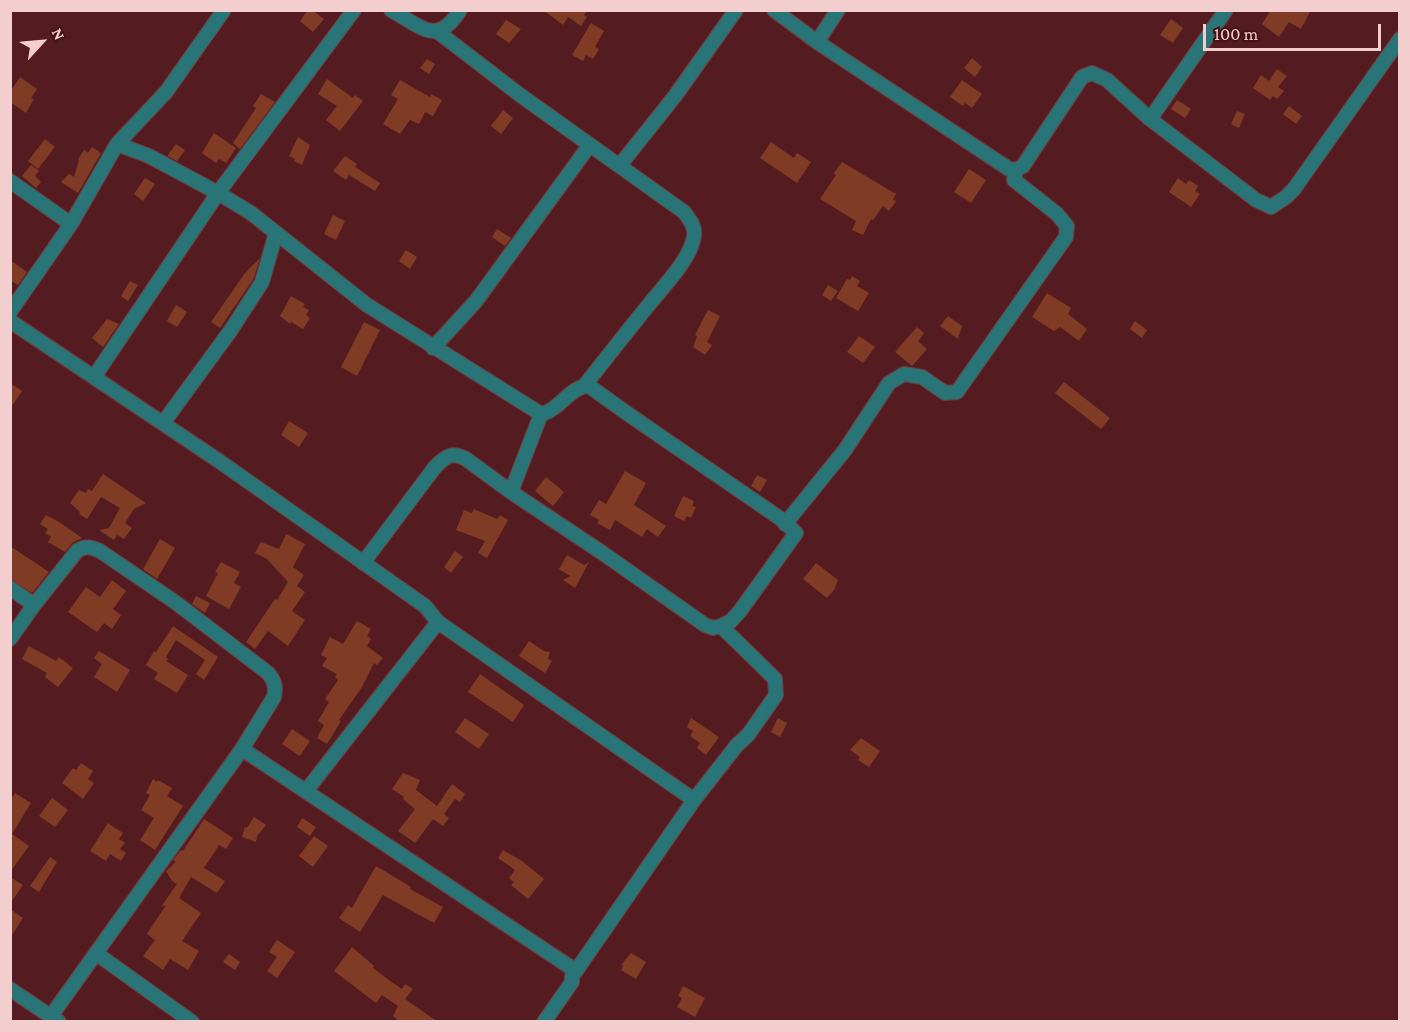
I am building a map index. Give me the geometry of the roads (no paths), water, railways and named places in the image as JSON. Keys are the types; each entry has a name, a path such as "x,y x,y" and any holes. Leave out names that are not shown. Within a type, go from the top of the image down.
{"street":[{"path":"10,312 71,224 117,144 166,92 224,10"},
{"path":"94,377 218,193 354,10"},
{"path":"117,144 149,156 251,213 367,305 541,414 550,411 585,385 667,283 688,251 694,233 692,222 684,212 590,146 438,32 431,31 391,10"},
{"path":"438,32 447,28 460,10"},
{"path":"620,165 675,96 736,10"},
{"path":"774,10 817,42 1009,169 1016,170"},
{"path":"817,42 838,10"},
{"path":"1150,119 1226,10"},
{"path":"785,524 845,450 889,383 904,374 922,377 945,393 957,392 1066,237 1066,225 1057,214 1014,180 1016,170 1023,165 1077,81 1087,74 1098,74 1150,119 1256,200 1271,207 1293,189 1400,39"},
{"path":"433,348 476,302 590,146"},
{"path":"10,181 71,224"},
{"path":"164,423 231,330 262,282 276,233"},
{"path":"10,321 164,423 425,606 438,622 694,800"},
{"path":"363,563 435,467 450,455 458,455 705,626 713,628 731,621 796,532 710,469 585,385"},
{"path":"510,492 541,414"},
{"path":"10,639 77,550 92,547 175,602 268,673 275,683 274,697 242,749 97,954 55,1019 10,989"},
{"path":"10,588 34,605"},
{"path":"306,791 438,622"},
{"path":"544,1022 572,982 572,976 694,800 737,745 748,735 776,695 775,679 721,626"},
{"path":"242,749 576,971"},
{"path":"97,954 192,1022"}]}
